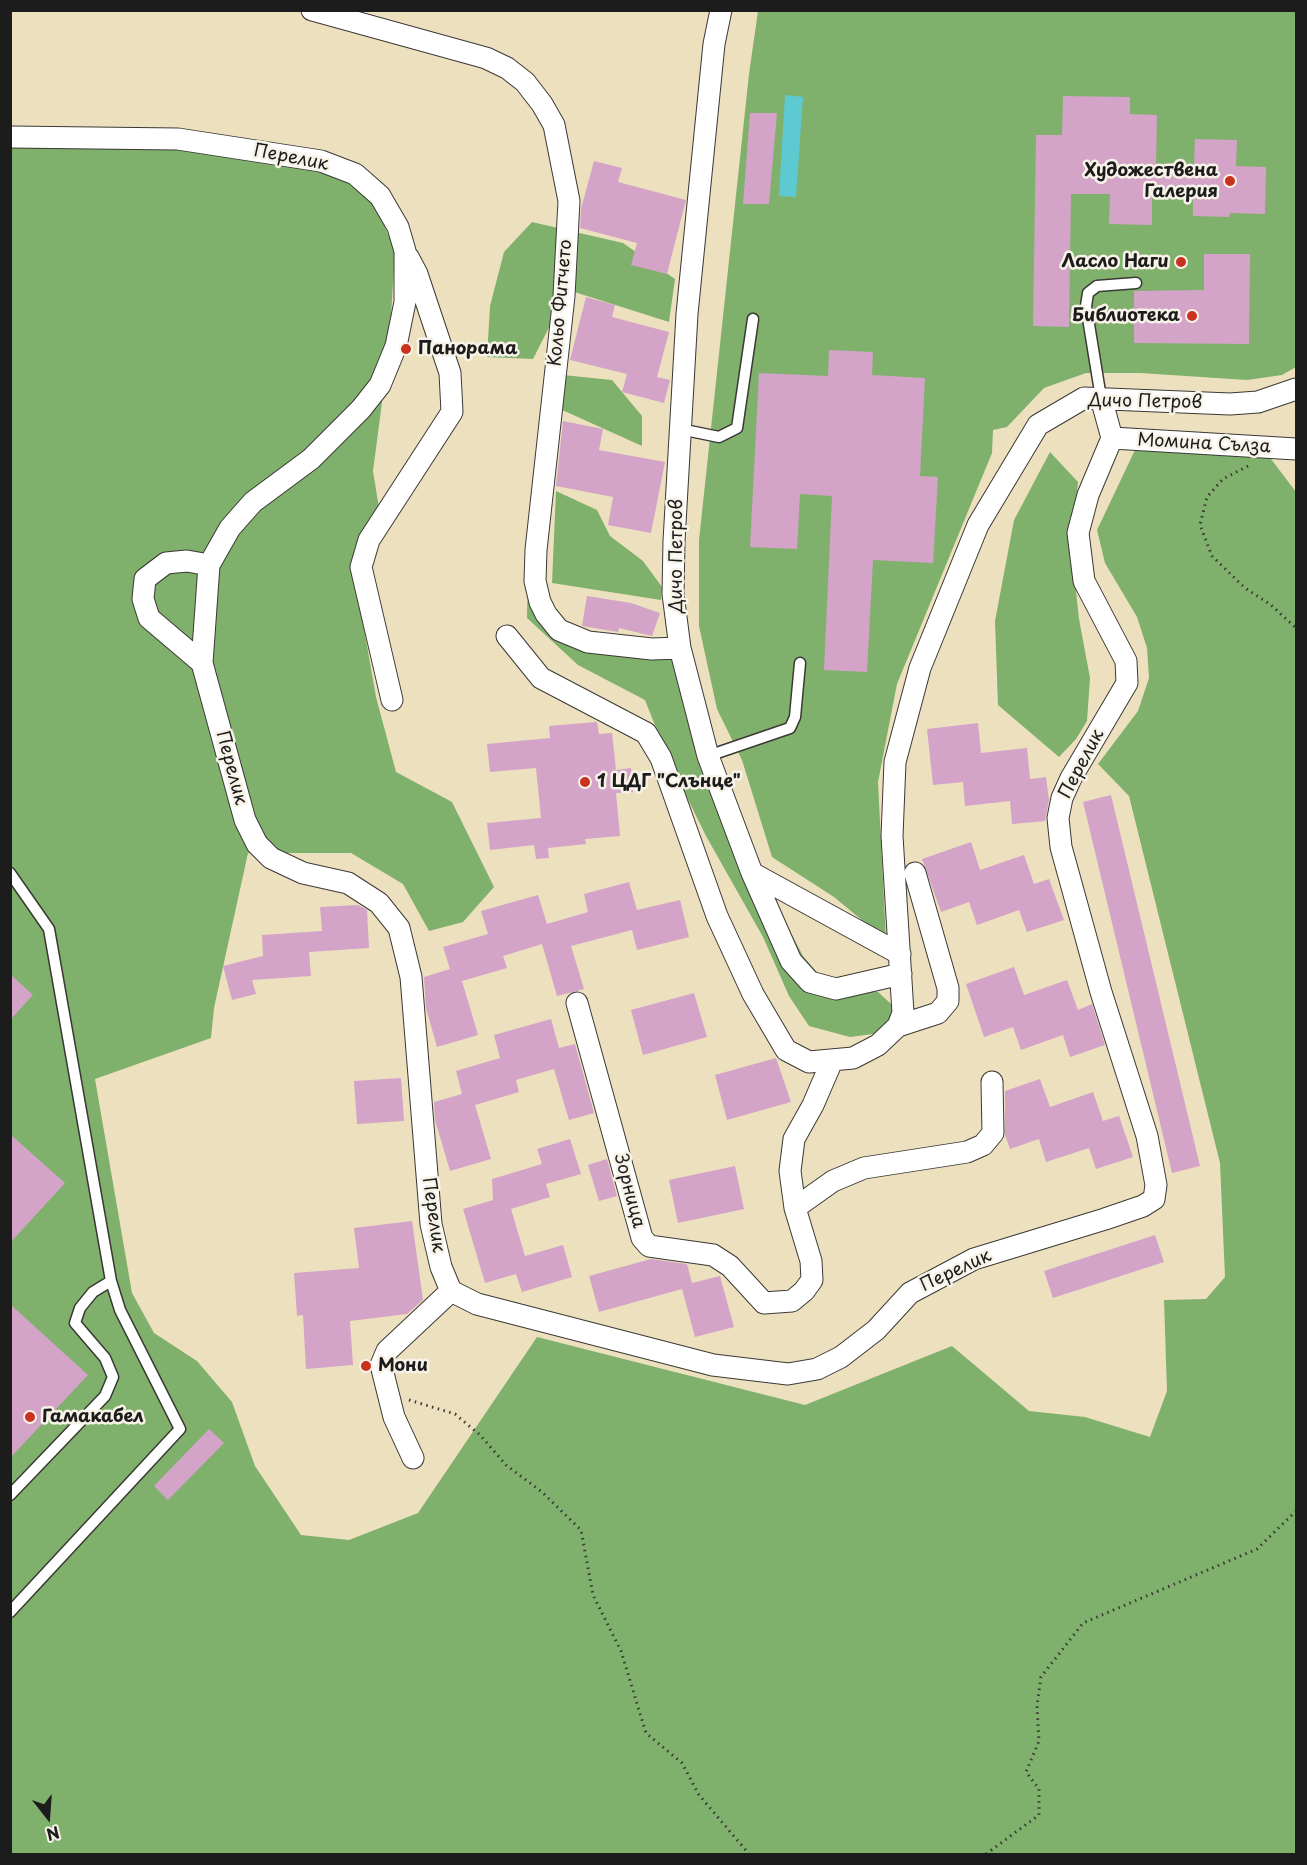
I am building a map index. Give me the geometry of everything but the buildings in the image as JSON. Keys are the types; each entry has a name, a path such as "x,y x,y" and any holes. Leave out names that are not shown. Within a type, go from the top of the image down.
{"street":[{"name":"Кольо Фитчето","path":"312,10 486,58 507,68 525,82 542,104 554,125 569,201 564,296 536,550 536,581 540,602 559,630 588,642 652,649 680,648"},
{"name":"Дичо Петров","path":"721,10 714,44 687,314 673,594 680,648 708,756 752,873 791,961 810,982 836,989 900,964"},
{"name":"Перелик","path":"10,137 178,139 321,161 355,174 380,196 398,227 405,251 405,302 396,346 380,385 361,409 311,459 253,502 230,528 209,565 202,663 245,820 257,844 271,858 303,873 348,883 379,903 399,928 411,977 431,1224 441,1267 451,1291 477,1304 713,1365 788,1374 817,1369 841,1357 876,1330 910,1293 974,1259 1105,1219 1143,1206 1154,1199 1156,1185 1148,1136 1098,981 1061,847 1058,818 1062,798 1071,778 1127,683 1126,661 1084,581 1078,533 1088,495 1112,438"},
{"path":"392,700 361,567 369,540 452,412 450,373 417,274 405,251"},
{"name":"Дичо Петров","path":"898,1026 903,1013 892,836 895,762 920,668 978,525 1038,425 1084,398 1230,404 1258,402 1296,389"},
{"path":"1101,398 1112,438"},
{"name":"Момина Сълза","path":"1112,438 1296,449"},
{"path":"202,663 149,618 143,599 145,579 166,563 187,561 209,565"},
{"path":"507,636 541,678 646,733 665,768 717,915 774,1032 786,1050 809,1062 832,1062 853,1058 878,1045 898,1026 938,1013 948,1001 948,988 915,873"},
{"path":"752,873 900,964"},
{"name":"Зорница","path":"577,1003 642,1238 649,1246 713,1255 730,1266 764,1303 792,1301 812,1280 812,1261 795,1208 790,1171 794,1138 813,1105 832,1062"},
{"path":"795,1208 833,1181 864,1168 967,1152 983,1145 993,1133 992,1082"},
{"path":"413,1458 388,1398 381,1365 387,1351 451,1291"}],"lane":[{"path":"1101,398 1086,306 1088,293 1097,286 1136,283"},
{"path":"680,429 719,436 737,428 753,319"},
{"path":"708,756 790,728 795,717 800,663"},
{"path":"10,873 49,929 111,1281 120,1310 180,1429 10,1612"},
{"path":"10,1495 105,1396 113,1377 105,1358 75,1323 80,1308 93,1292 111,1281"}],"path":[{"path":"1249,465 1223,479 1207,497 1200,525 1212,556 1245,588 1271,605 1296,628"},
{"path":"388,1398 415,1401 455,1414 480,1435 506,1464 571,1518 581,1530 593,1595 621,1651 646,1733 682,1763 699,1795 748,1854"},
{"path":"986,1854 1039,1815 1039,1790 1026,1772 1039,1741 1038,1706 1041,1677 1083,1623 1257,1549 1296,1511"}],"green space":[{"path":"758,11 1296,11 1296,367 1282,375 1247,380 1140,373 1086,373 1044,388 1007,427 993,430 992,453 897,684 878,782 886,940 834,897 772,857 742,760 717,709 699,626 699,540 749,74"},
{"path":"11,145 176,146 294,161 339,176 375,205 395,250 389,349 373,471 379,508 352,560 376,697 396,772 452,802 494,887 463,922 429,931 403,884 351,853 248,853 214,1008 211,1038 95,1079 132,1293 154,1333 197,1361 232,1402 255,1466 301,1535 349,1540 418,1513 537,1337 805,1405 952,1346 1029,1411 1085,1417 1150,1437 1167,1391 1164,1300 1206,1299 1225,1277 1220,1163 1129,796 1098,764 1138,711 1149,678 1147,648 1137,617 1105,563 1097,530 1135,450 1268,455 1296,492 1296,1854 11,1854"},
{"path":"532,222 623,243 675,279 669,322 568,290 533,359 487,357 490,306 504,252"},
{"path":"563,375 612,380 642,416 642,446 560,409"},
{"path":"1050,452 1078,482 1072,554 1079,619 1090,678 1087,721 1076,739 1059,757 998,705 995,621 1014,520"},
{"path":"556,491 597,510 610,536 643,561 662,587 661,600 552,583"},
{"path":"528,566 553,606 581,638 673,657 762,878 803,956 827,984 878,992 901,1013 881,1033 850,1037 809,1026 789,996 763,937 706,836 670,763 645,700 578,665 527,618"}],"water":[{"path":"785,95 803,97 796,197 779,196"}],"place":[{"name":"Художествена Галерия","path":"1230,181"},
{"name":"Ласло Наги","path":"1181,262"},
{"name":"Библиотека","path":"1192,316"},
{"name":"Панорама","path":"406,349"},
{"name":"1 ЦДГ \"Слънце\"","path":"585,782"},
{"name":"Мони","path":"366,1366"},
{"name":"Гамакабел","path":"30,1417"}]}
